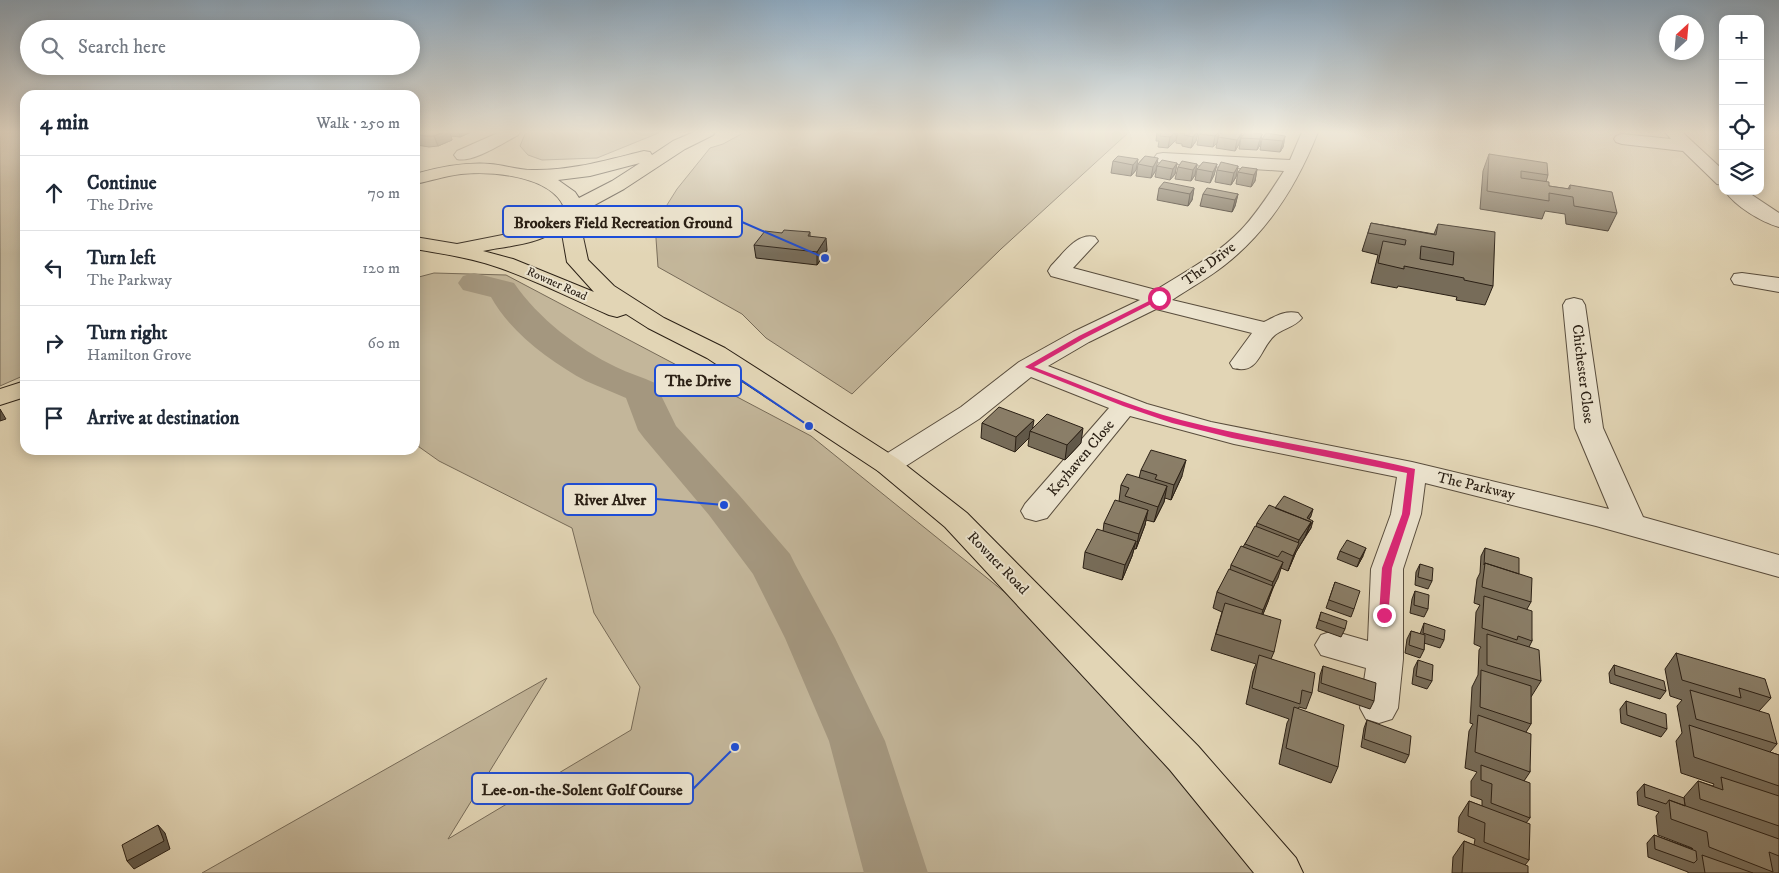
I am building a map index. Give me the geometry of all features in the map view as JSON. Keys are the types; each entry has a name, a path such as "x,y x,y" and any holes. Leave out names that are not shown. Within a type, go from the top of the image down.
{"main road":[{"path":"420,178 440,173"},
{"path":"513,173 557,175 574,173"},
{"path":"420,255 527,236 547,229 571,211 637,173"},
{"path":"526,174 553,184 569,195 571,211"},
{"name":"Rowner Road","path":"571,211 578,262 606,291 656,323 716,353 888,465 956,520 1184,758 1281,873"},
{"name":"Rowner Road","path":"420,244 506,263 550,280 604,305 656,323"},
{"path":"0,397 20,390"}],"street":[{"name":"The Drive","path":"888,465 970,413 1028,367 1081,337 1156,300 1218,260 1247,235 1268,210 1292,173"},
{"path":"1739,195 1753,206 1779,221"},
{"path":"1088,241 1059,271 1267,330"},
{"path":"1742,279 1779,286"},
{"name":"Chichester Close","path":"1574,305 1589,428 1631,525"},
{"path":"1242,363 1267,330 1290,318"},
{"name":"The Parkway","path":"1028,367 1125,405 1175,421 1232,436 1412,471 1631,525 1779,566"},
{"name":"Keyhaven Close","path":"1036,511 1125,405"},
{"path":"1379,708 1384,659 1387,568 1406,514 1412,471"},
{"path":"1333,645 1384,659"}],"shaded area":[{"path":"0,173 20,173 20,377 0,386"},
{"path":"690,173 1084,173 1001,249 852,394 766,338 742,314 658,267 655,224 677,189"},
{"path":"434,273 506,275 811,436 1080,653 1258,873 202,873 547,678 448,839 631,730 640,687 594,613 572,528 439,461 420,448 420,277"}],"building":[{"path":"1488,173 1521,173 1521,178 1549,182 1549,186 1570,189 1570,185 1612,192 1617,213 1574,206 1573,197 1549,193 1549,201 1487,191"},
{"path":"1533,173 1548,173 1548,175"},
{"path":"1164,182 1194,188 1190,194 1159,188"},
{"path":"1207,188 1238,194 1235,200 1203,194"},
{"path":"1371,223 1436,235 1438,224 1495,232 1493,286 1404,266 1404,269 1378,263 1383,241 1405,245 1406,240 1368,233","holes":["1421,246 1454,252 1453,265 1420,259"]},
{"path":"784,230 810,232 808,236 826,238 817,252 754,245 765,231 782,233"},
{"path":"999,407 1034,420 1016,437 982,423"},
{"path":"1047,414 1083,428 1067,445 1030,431"},
{"path":"1151,450 1186,460 1174,485 1155,479 1157,475 1141,470"},
{"path":"1127,474 1167,486 1158,507 1125,496 1129,488 1121,485"},
{"path":"1284,496 1313,509 1307,518 1313,521 1309,527 1311,522 1275,508"},
{"path":"1115,500 1148,510 1139,534 1104,523"},
{"path":"1269,505 1311,522 1299,540 1257,523"},
{"path":"1255,526 1299,543 1293,556 1282,551 1278,557 1245,544"},
{"path":"1097,529 1136,541 1125,565 1085,552"},
{"path":"1347,540 1366,548 1360,559 1340,551"},
{"path":"1241,546 1283,562 1273,582 1231,565"},
{"path":"1485,548 1519,558 1519,574 1485,563 1484,565"},
{"path":"1485,563 1532,578 1531,602 1482,587"},
{"path":"1420,564 1433,568 1432,581 1418,577"},
{"path":"1229,569 1273,586 1263,610 1217,592"},
{"path":"1335,582 1360,591 1354,609 1329,600"},
{"path":"1415,591 1429,595 1428,609 1414,605"},
{"path":"1484,596 1532,611 1532,641 1518,636 1517,640 1482,628"},
{"path":"1225,603 1281,620 1274,652 1216,634"},
{"path":"1321,612 1347,621 1345,629 1319,620"},
{"path":"1424,623 1445,630 1444,640 1423,633"},
{"path":"1411,631 1425,635 1424,650 1409,645"},
{"path":"1487,634 1539,650 1541,681 1487,665"},
{"path":"1676,653 1765,679 1771,698 1739,688 1741,698 1682,680"},
{"path":"1259,655 1315,673 1312,693 1302,690 1300,704 1252,688"},
{"path":"1418,660 1433,665 1432,681 1416,676"},
{"path":"1614,665 1664,681 1666,691 1615,675"},
{"path":"1323,666 1376,683 1374,701 1321,683"},
{"path":"1481,670 1531,686 1531,724 1480,707"},
{"path":"1690,690 1769,714 1777,744 1696,719"},
{"path":"1626,701 1666,714 1667,729 1627,715"},
{"path":"1294,707 1344,725 1338,767 1286,748"},
{"path":"1478,715 1531,734 1530,772 1475,752"},
{"path":"1367,720 1411,736 1409,755 1364,739"},
{"path":"1689,725 1779,755 1779,786 1694,757"},
{"path":"1481,765 1530,783 1530,818 1491,803 1492,784 1481,780"},
{"path":"1721,777 1779,796 1779,826 1700,799 1698,781 1723,790"},
{"path":"1644,784 1684,798 1685,806 1669,800 1666,804 1645,797"},
{"path":"1669,800 1779,839 1779,856 1769,852 1773,872 1709,847 1707,832 1671,819"},
{"path":"1469,801 1530,824 1529,860 1484,842 1485,823 1468,816"},
{"path":"158,825 164,841 127,861 122,845"},
{"path":"1654,835 1696,851 1697,860 1694,863 1655,849"},
{"path":"1464,841 1528,866 1528,873 1462,873"},
{"path":"1702,855 1753,873 1705,873"}],"waterway":[{"path":"474,283 503,290 509,301 519,312 558,346 607,377 642,391 658,430 724,505 773,566 810,638 857,741 896,873"}],"place":[{"name":"Brookers Field Recreation Ground","path":"825,258"},
{"name":"The Drive","path":"809,426"},
{"name":"River Alver","path":"724,505"},
{"name":"Lee-on-the-Solent Golf Course","path":"735,747"}],"route":[{"path":"1159,298 1081,337 1028,367 1125,405 1175,421 1232,436 1412,471 1406,514 1387,568 1384,615"}]}
